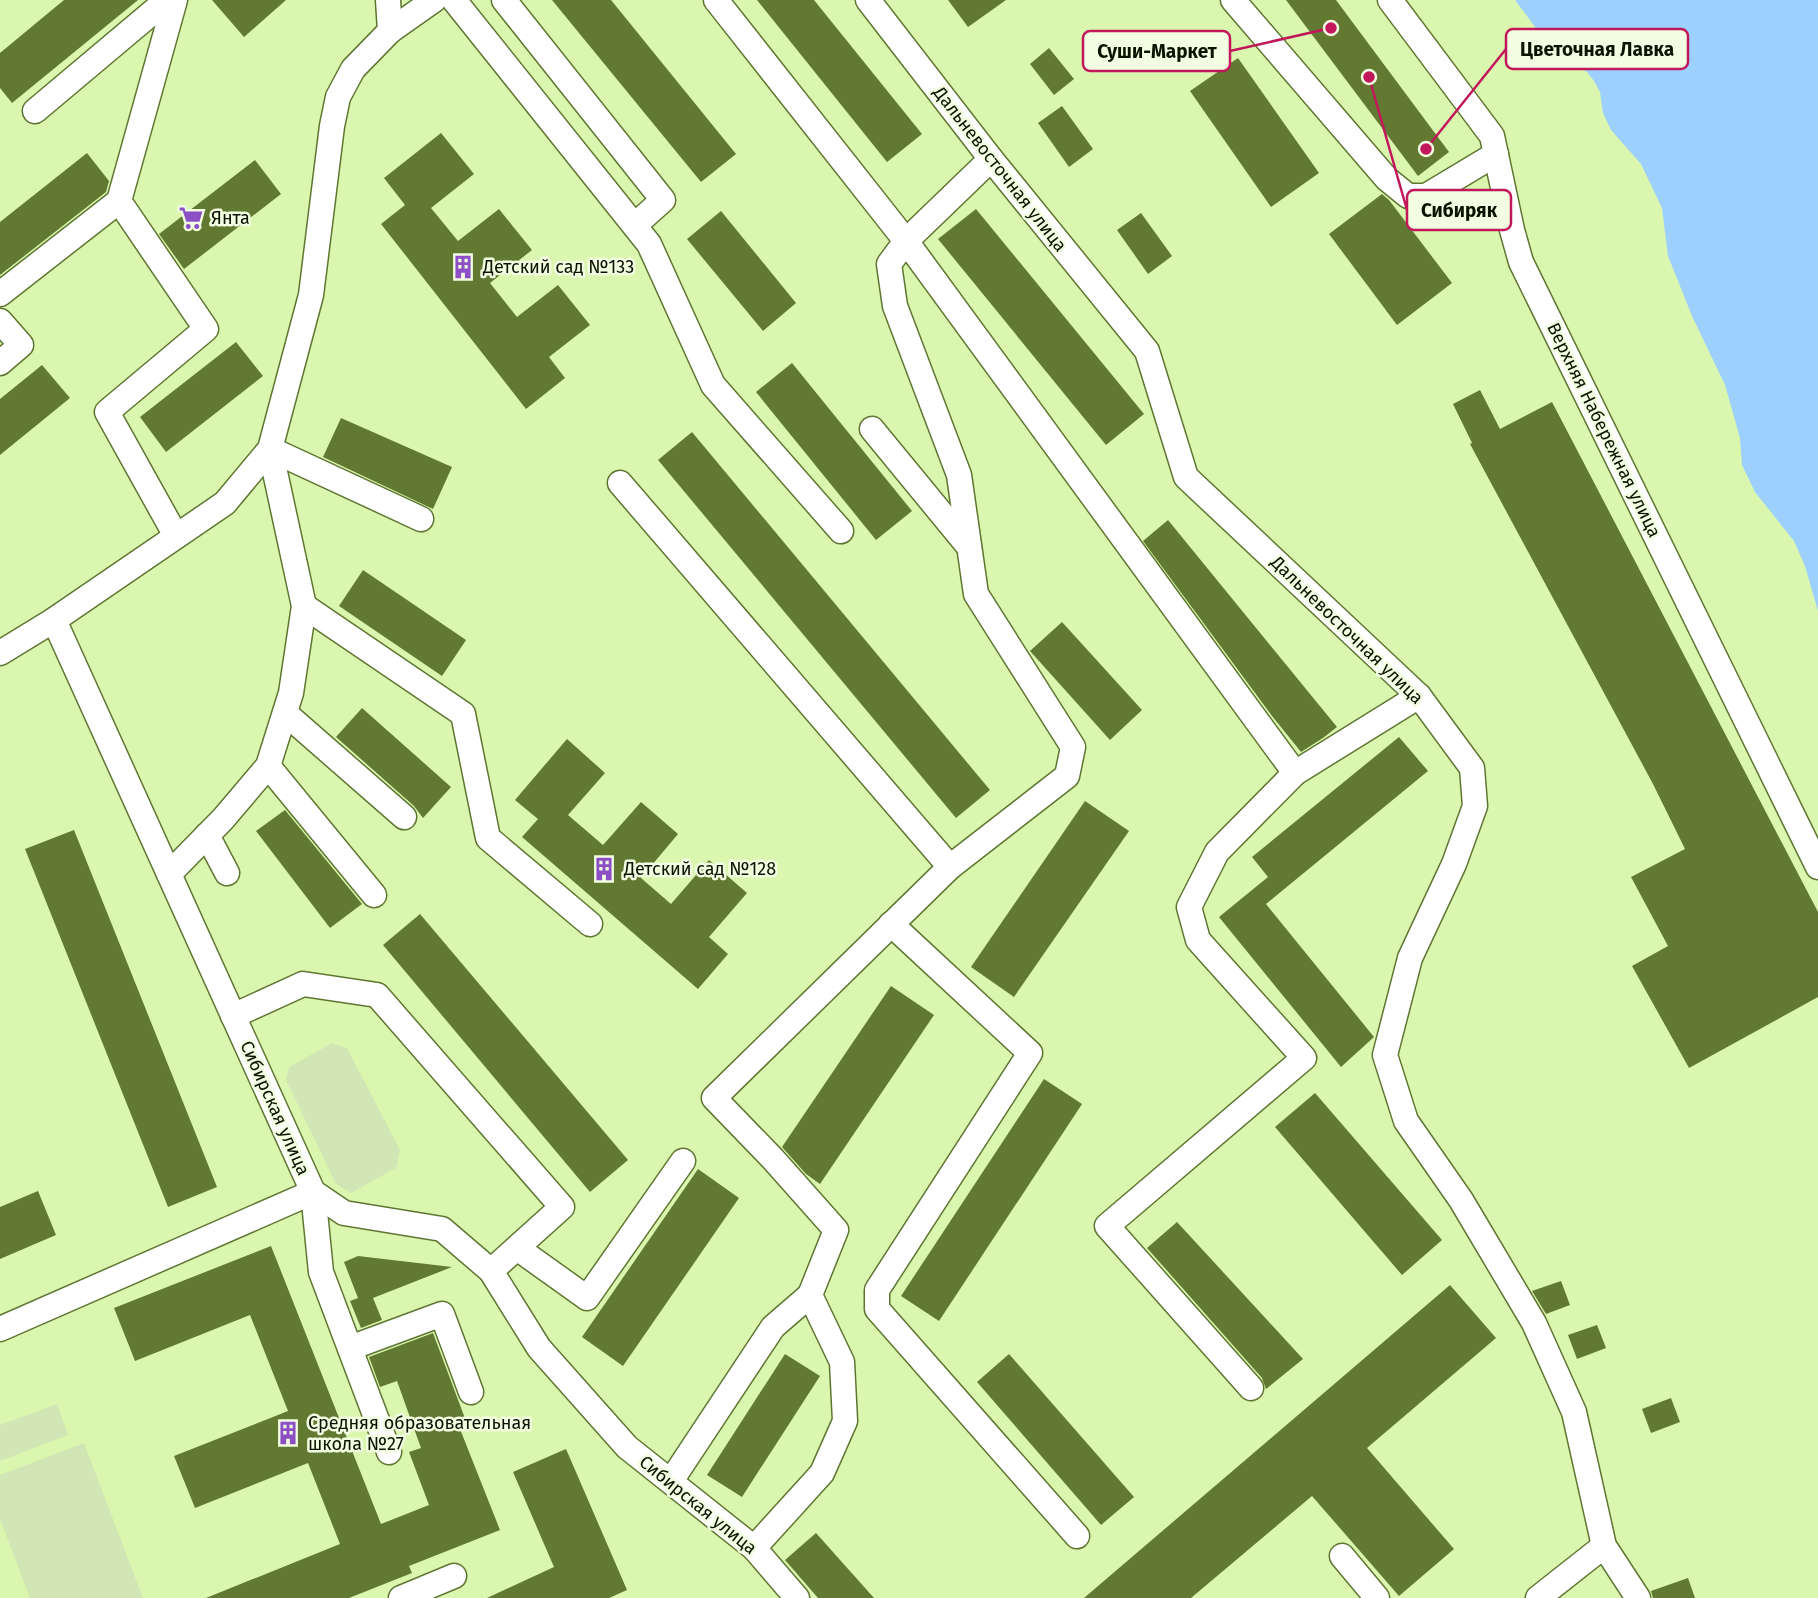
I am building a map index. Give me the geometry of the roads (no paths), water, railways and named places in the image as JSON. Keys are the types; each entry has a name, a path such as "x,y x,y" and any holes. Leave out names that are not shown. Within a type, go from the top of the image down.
{"street":[{"path":"35,111 167,0"},
{"path":"0,294 119,201 175,0"},
{"path":"388,0 390,32"},
{"path":"0,653 54,620 225,503 270,449 311,295 338,97 354,69 390,32 434,0"},
{"path":"454,0 649,244 713,386 841,531"},
{"path":"504,0 663,200 635,225"},
{"path":"716,0 906,241 1295,773"},
{"name":"Дальневосточная улица","path":"868,0 990,159 1147,351 1186,477 1419,696 1472,768 1475,806 1454,864 1410,958 1385,1055 1406,1121 1461,1200 1534,1323 1574,1412 1604,1546 1638,1598"},
{"path":"1233,0 1387,179 1408,196 1426,196 1496,153"},
{"name":"Верхняя Набережная улица","path":"1391,0 1492,136 1521,262 1818,867"},
{"path":"671,1481 773,1328 810,1295 836,1230 713,1098 950,867 1067,776 1073,747 976,594 959,475 895,306 889,264 906,241 990,159"},
{"path":"119,201 206,329 107,412 176,536"},
{"path":"0,321 21,345 0,363"},
{"path":"872,429 970,548"},
{"path":"270,449 421,519"},
{"path":"169,874 268,765 291,694 304,606 270,449"},
{"path":"620,483 950,867"},
{"path":"304,606 463,714 488,838 590,925"},
{"name":"Сибирская улица","path":"54,620 313,1192 344,1213 442,1229 491,1271 539,1348 627,1447 754,1548 797,1598"},
{"path":"1251,1388 1107,1226 1304,1058 1198,940 1189,907 1217,852 1295,773 1419,696"},
{"path":"285,713 404,817"},
{"path":"268,765 374,895"},
{"path":"207,835 227,873"},
{"path":"891,924 1030,1053 877,1290 877,1309 1077,1536"},
{"path":"233,1016 303,984 377,995 562,1208 491,1271"},
{"path":"517,1248 587,1298 683,1161"},
{"path":"0,1329 313,1192 321,1272 389,1452"},
{"path":"754,1548 822,1473 845,1421 842,1362 810,1295"},
{"path":"350,1348 442,1314 471,1392"},
{"path":"1538,1598 1604,1546"},
{"path":"1342,1556 1377,1598"},
{"path":"401,1598 454,1576"}],"water":[{"path":"1515,0 1818,0 1818,611 1805,566 1794,541 1755,492 1742,465 1740,438 1725,385 1692,316 1668,256 1662,208 1641,164 1611,130 1594,81 1587,72 1562,55 1541,35"}],"place":[{"name":"Суши-Маркет","path":"1331,28"},
{"name":"Сибиряк","path":"1369,77"},
{"name":"Цветочная Лавка","path":"1426,149"},
{"name":"Янта","path":"191,218"},
{"name":"Детский сад №133","path":"463,267"},
{"name":"Детский сад №128","path":"604,869"},
{"name":"Средняя образовательная школа №27","path":"288,1433"}]}
